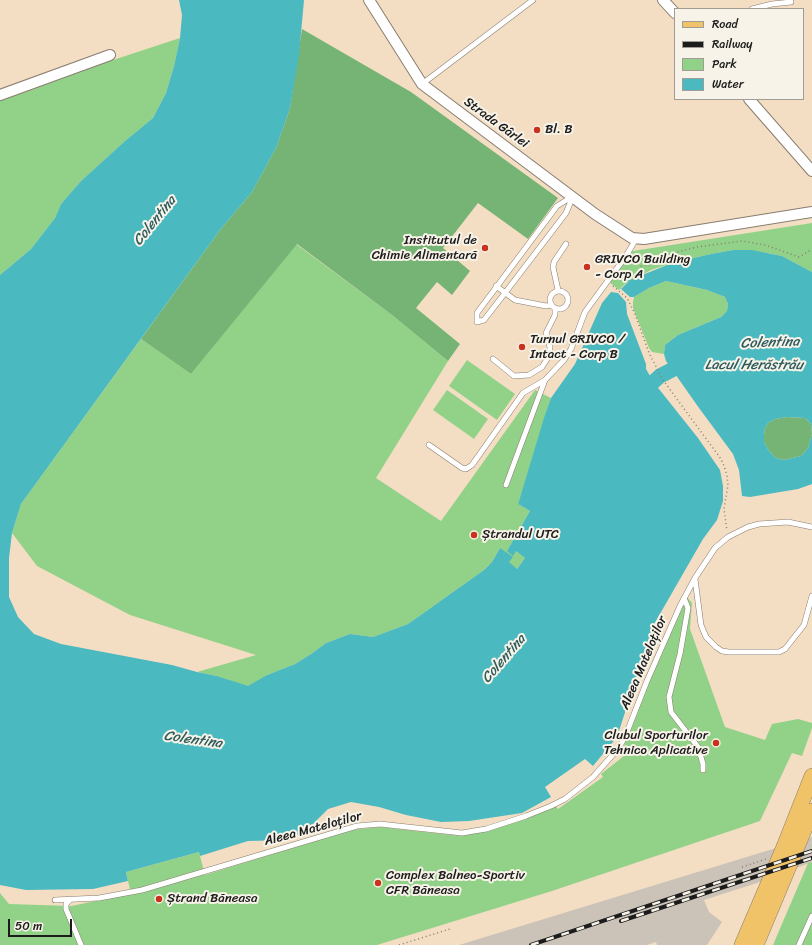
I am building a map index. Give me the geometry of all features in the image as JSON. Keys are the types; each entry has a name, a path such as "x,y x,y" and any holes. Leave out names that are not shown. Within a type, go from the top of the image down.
{"main road":[{"path":"742,945 784,847 812,776"},
{"path":"756,945 812,811"}],"street":[{"name":"Strada Gârlei","path":"369,0 422,84 595,214 636,239"},
{"path":"663,0 674,12"},
{"path":"0,95 110,55"},
{"path":"750,100 812,171"},
{"path":"636,239 644,239 812,212"}],"lane":[{"path":"422,84 533,0"},
{"path":"756,8 772,4 791,2"},
{"path":"573,196 566,213 484,320 477,322 476,313 527,245 557,206 573,196"},
{"path":"429,445 462,468 470,468 523,393 545,380 564,360 571,349 585,312 626,256 636,239"},
{"path":"558,290 552,267 566,244"},
{"path":"527,245 536,252"},
{"path":"493,359 514,376 529,375 542,367 549,356 550,347 546,333 554,316 553,306 550,302 550,296 558,290 566,293 568,301 563,308 553,306 546,306 515,300 496,286"},
{"path":"506,485 545,380"},
{"name":"Aleea Mateloților","path":"55,900 99,898 142,890 353,827 380,824 453,833 469,832 486,829 551,806 564,799 593,777 618,749 625,737 647,681 684,598 709,556 721,542 748,527 769,522 788,522 812,527"},
{"path":"695,578 701,625 706,637 722,651 779,652 785,649 804,625 812,596"},
{"path":"684,598 688,608 680,654 668,698 671,712 698,747 703,764 703,770"},
{"path":"70,900 67,902 66,907 81,945"},
{"path":"799,945 812,916"}],"path":[{"path":"626,256 641,266 654,264 666,259 674,253 697,247 742,241 765,245 799,257 809,251 812,252"},
{"path":"619,290 627,298 635,314 649,353 663,380 721,459 727,475 728,485 724,517 728,537"},
{"path":"742,867 770,858"},
{"path":"399,945 450,929"}],"shaded area":[{"path":"812,837 812,862 757,883 704,900 709,912 722,922 707,945 657,945 656,942 647,945 459,945"}],"green space":[{"path":"302,29 411,92 558,198 528,239 478,203 443,248 470,271 452,295 437,282 416,308 460,344 448,361 392,315 297,244 191,374 141,339 220,230 252,192 276,148 290,108"},
{"path":"180,38 166,93 153,118 81,181 61,204 55,218 31,249 0,275 0,101 107,62"},
{"path":"812,223 812,272 782,256 768,253 733,250 672,263 651,270 625,284 619,290 608,281 628,253 633,251"},
{"path":"296,244 392,315 448,361 376,478 441,521 535,390 551,398 518,504 530,511 507,551 516,551 525,558 516,570 508,562 512,558 500,548 492,562 484,570 408,624 373,637 350,634 326,643 295,664 267,675 248,687 217,676 197,672 256,655 130,615 37,566 12,533 21,504 141,339 191,374"},
{"path":"666,281 707,290 725,297 728,304 727,311 721,317 678,335 665,345 664,354 652,352 649,348 633,308 633,302 634,297 649,288"},
{"path":"467,360 515,394 497,420 449,386"},
{"path":"447,390 488,419 474,439 433,410"},
{"path":"787,417 805,418 811,424 812,434 808,448 801,456 784,460 776,458 769,451 764,442 764,435 765,428 768,423 775,419"},
{"path":"687,597 692,603 690,629 725,727 765,740 772,724 798,719 812,723 812,728 802,756 792,753 760,821 552,891 377,945 0,945 0,893 9,904 71,906 131,894 126,872 199,852 205,875 350,830 380,827 461,836 491,830 528,818 556,806 558,809 603,777 601,774 629,752 624,746 647,686"},
{"path":"812,862 812,945 773,945 808,863"}],"water":[{"path":"179,0 304,0 299,55 290,108 276,148 252,192 220,230 21,504 12,533 9,558 9,597 18,617 34,634 61,644 172,665 217,676 248,686 267,675 295,664 326,643 350,634 373,637 408,624 484,570 492,562 500,548 513,557 509,562 517,569 525,558 516,551 513,556 507,551 530,511 518,504 544,418 551,398 575,364 602,303 611,292 618,293 626,302 627,314 646,364 646,369 650,376 652,376 656,382 655,384 698,438 720,470 723,486 723,501 717,520 703,539 653,626 617,737 593,766 585,759 545,787 551,797 522,813 469,821 441,822 351,802 328,809 312,825 290,840 248,841 200,856 199,852 126,872 128,881 93,889 26,890 0,885 0,275 31,249 55,218 61,204 81,181 153,118 166,93 174,66 180,38 182,15"},
{"name":"Lacul Herăstrău","path":"733,250 752,250 782,256 812,272 812,434 812,484 798,489 750,497 742,496 739,470 733,454 666,361 664,354 665,345 678,335 721,317 727,311 728,304 725,297 707,290 666,281 649,288 634,297 630,297 621,289 630,280 672,263","holes":["787,417 805,418 811,424 812,434 808,448 801,456 784,460 776,458 769,451 764,442 765,428 768,423 775,419"]}],"waterway":[{"name":"Colentina","path":"640,394 660,376 689,361"}],"railway":[{"path":"531,945 812,851"},
{"path":"621,921 812,858"}],"place":[{"name":"Bl. B","path":"537,130"},
{"name":"Institutul de Chimie Alimentară","path":"485,248"},
{"name":"GRIVCO Building - Corp A","path":"587,267"},
{"name":"Turnul GRIVCO / Intact - Corp B","path":"522,347"},
{"name":"Ștrandul UTC","path":"474,535"},
{"name":"Clubul Sporturilor Tehnico Aplicative","path":"716,743"},
{"name":"Complex Balneo-Sportiv CFR Băneasa","path":"378,883"},
{"name":"Ștrand Băneasa","path":"159,899"}]}
